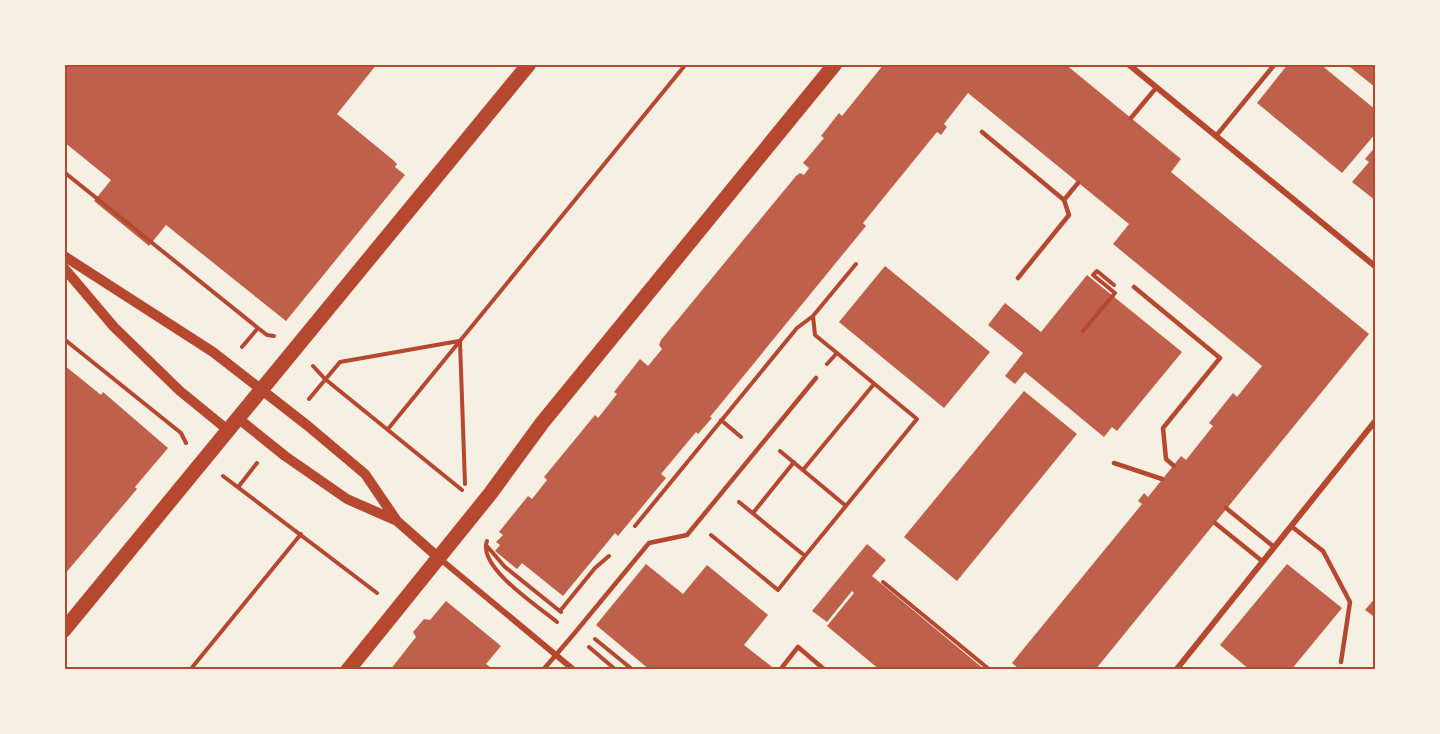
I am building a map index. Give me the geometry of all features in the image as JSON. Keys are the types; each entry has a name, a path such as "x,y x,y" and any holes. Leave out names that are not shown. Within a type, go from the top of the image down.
{"main road":[{"path":"64,630 529,64"},
{"path":"348,669 478,510 542,423 835,64"}],"street":[{"path":"1128,64 1376,267"},
{"path":"64,256 213,352 309,426 365,474 397,521 571,669"},
{"path":"64,268 114,327 180,391 285,456 347,500 397,521"},
{"path":"1176,669 1376,420"}],"lane":[{"path":"1216,136 1275,64"},
{"path":"1131,118 1156,88"},
{"path":"982,132 1064,200 1069,215 1018,278"},
{"path":"1064,200 1078,183"},
{"path":"1134,287 1220,358 1163,428 1166,459 1174,466"},
{"path":"543,669 649,543 687,536 816,378"},
{"path":"1114,463 1162,479"},
{"path":"1226,508 1274,547"},
{"path":"1215,523 1262,561"},
{"path":"1291,526 1323,551 1350,602 1341,662"},
{"path":"780,669 798,647 825,669"}],"path":[{"path":"388,429 686,64"},
{"path":"64,172 267,335"},
{"path":"676,475 796,328 813,316 856,264"},
{"path":"1083,331 1115,293 1094,275 1097,271 1120,290"},
{"path":"697,524 778,590 917,419 814,335 813,316"},
{"path":"64,339 181,433 186,444"},
{"path":"309,399 340,362 460,341"},
{"path":"460,341 466,470"},
{"path":"816,378 837,353"},
{"path":"312,364 325,379 465,493 478,510"},
{"path":"803,470 874,384"},
{"path":"765,440 846,506"},
{"path":"239,486 263,456"},
{"path":"753,513 794,462"},
{"path":"222,475 381,596"},
{"path":"725,489 805,556"},
{"path":"190,669 301,534"},
{"path":"486,545 505,567 633,669"},
{"path":"487,557 499,575 616,669"},
{"path":"884,582 990,669"},
{"path":"560,611 580,585"}],"building":[{"path":"64,64 377,64 337,114 393,160 397,164 395,167 405,175 286,321 166,225 149,246 94,201 111,180 64,142"},
{"path":"884,64 1065,64 1181,159 1171,172 1369,334 1095,670 1020,670 1012,663 1142,504 1138,501 1144,493 1148,497 1181,456 1186,460 1213,426 1209,423 1233,393 1237,397 1262,366 1113,244 1129,224 968,93 944,124 947,127 941,135 937,132 863,223 866,226 710,417 712,418 698,434 696,432 661,474 666,478 618,536 615,533 563,596 522,563 517,569 495,551 500,545 496,542 503,535 499,532 528,496 532,499 547,480 544,477 595,415 598,418 617,394 614,392 640,359 648,366 662,349 659,345 661,340 796,176 800,173 804,175 809,168 803,163 824,138 821,136 839,113 842,116"},
{"path":"1288,64 1320,64 1376,110 1376,133 1342,173 1257,103"},
{"path":"1352,64 1376,64 1376,88 1350,67"},
{"path":"1376,146 1376,201 1352,182 1369,162 1365,159"},
{"path":"885,266 990,352 944,408 839,322"},
{"path":"1087,275 1182,352 1117,431 1112,427 1104,437 1025,372 1015,384 1005,376 1023,353 988,325 1005,303 1041,332"},
{"path":"64,365 101,395 103,392 168,448 135,487 137,489 64,575"},
{"path":"1024,391 1077,434 957,581 904,537"},
{"path":"867,544 886,560 872,576 985,670 880,670 827,626 854,593 852,591 827,622 812,611"},
{"path":"646,564 683,594 707,565 768,615 744,645 776,670 650,670 596,625"},
{"path":"1287,564 1342,608 1291,670 1250,670 1220,645"},
{"path":"1376,597 1376,618 1365,610"},
{"path":"446,601 501,646 486,664 494,670 390,670 416,637 413,632 424,619 430,620"}]}
